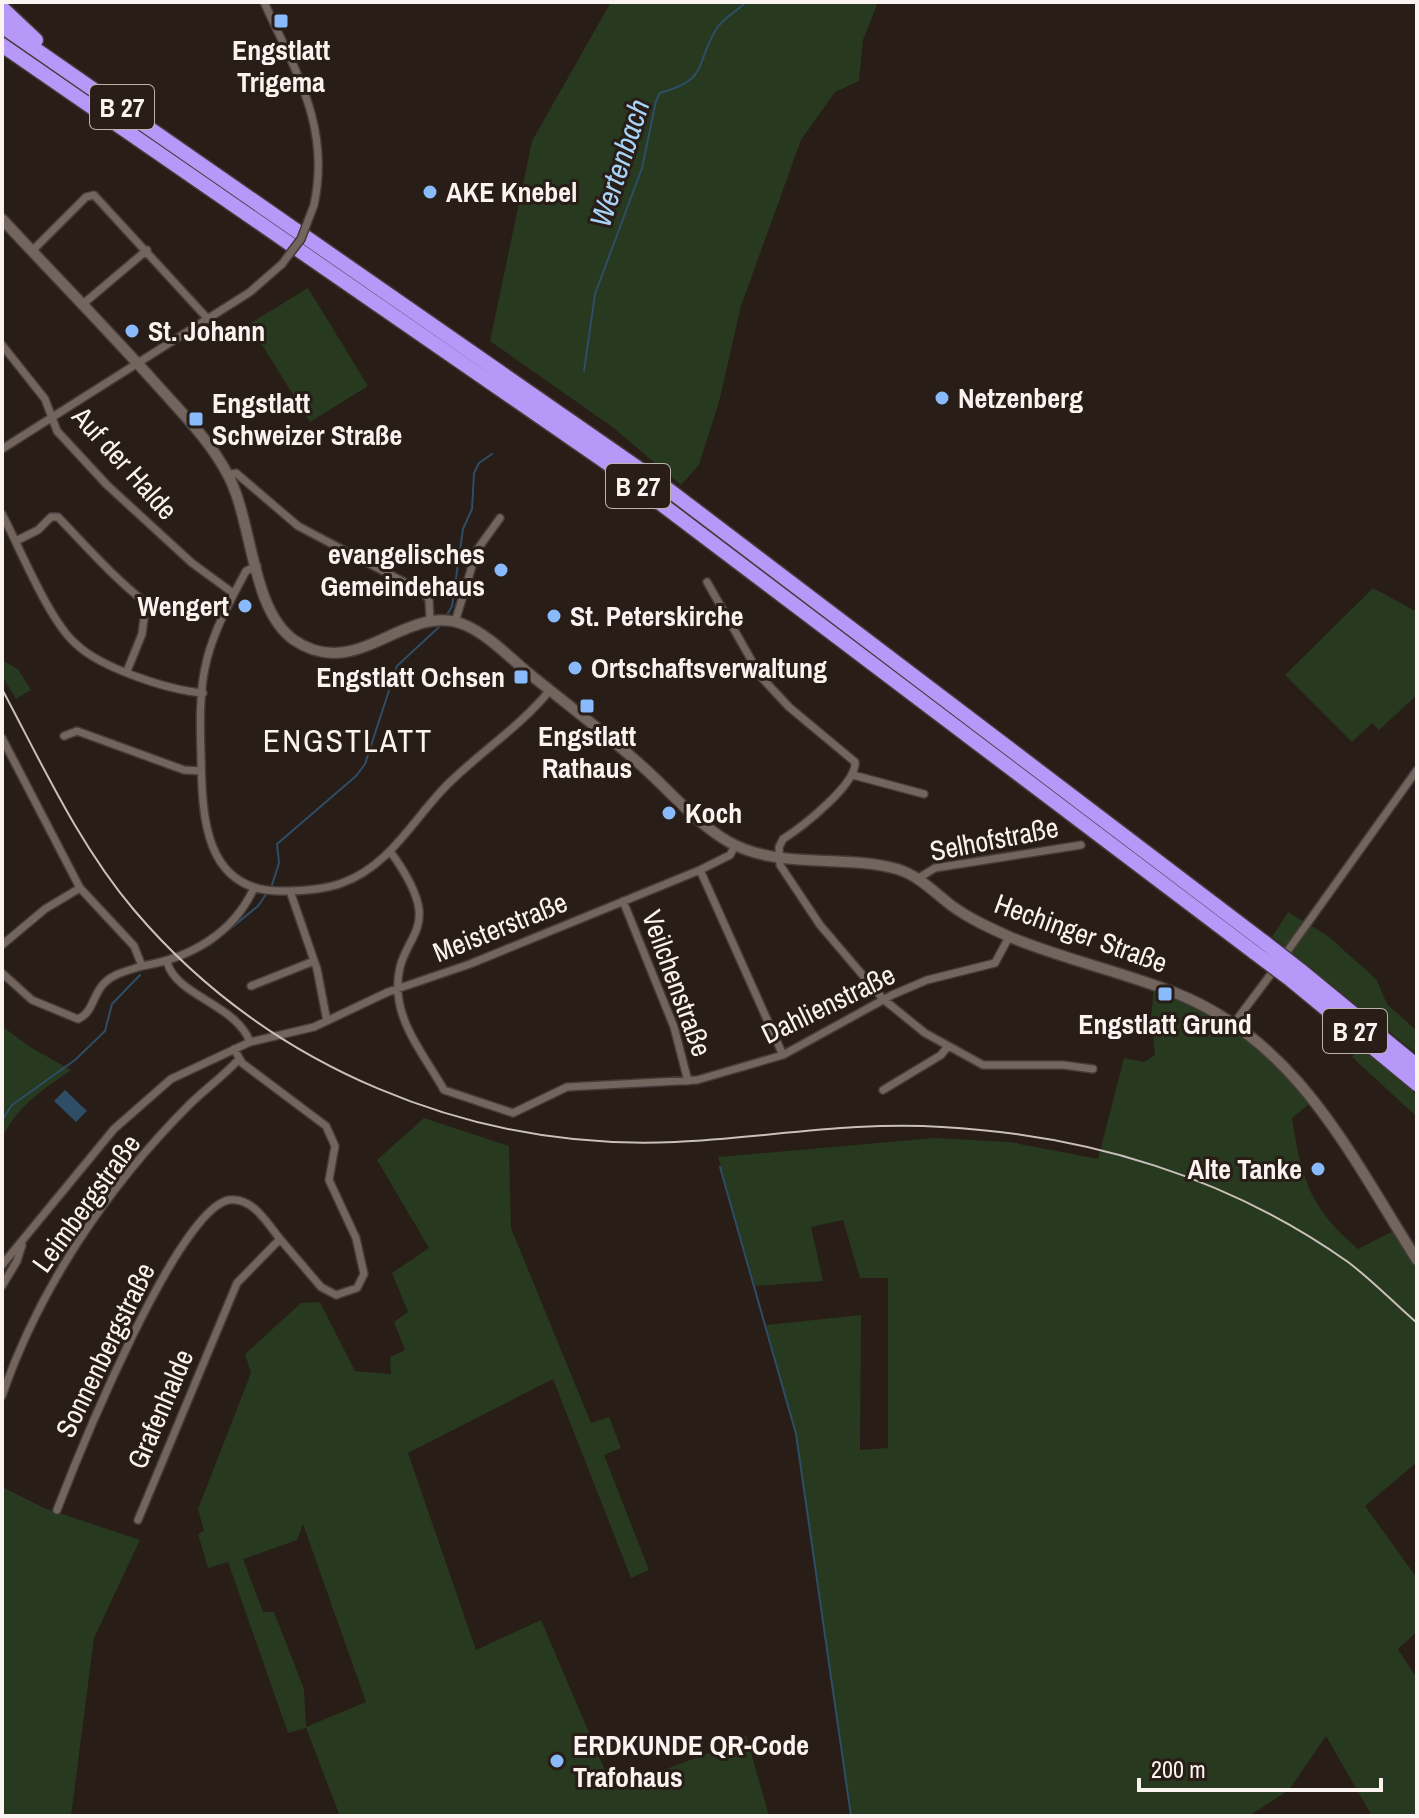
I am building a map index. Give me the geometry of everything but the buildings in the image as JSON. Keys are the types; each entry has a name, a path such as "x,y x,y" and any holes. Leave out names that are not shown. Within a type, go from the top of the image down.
{"highway":[{"path":"2,8 68,70"},
{"name":"B 27","path":"2,26 661,484 1417,1066"},
{"name":"B 27","path":"2,47 607,463 1260,947"},
{"name":"B 27","path":"1295,975 1417,1084"}],"street":[{"path":"2,449 250,292 282,264 301,239 314,205 320,158 316,125 264,2"},
{"path":"32,251 86,197 94,195 207,318"},
{"path":"2,219 191,423 228,475 243,513 276,622 299,643 322,652 350,652 435,619 423,592 314,535 236,473 228,475"},
{"path":"83,304 147,250"},
{"name":"Auf der Halde","path":"2,345 45,399 57,431 147,524 233,593"},
{"path":"2,514 69,637 86,652 127,671 174,688 203,693"},
{"path":"16,541 38,530 51,517 58,517 94,554 101,566 146,603 142,634 127,671"},
{"path":"455,622 477,550 500,518"},
{"path":"257,566 246,571 213,639 203,693 201,771 213,850 230,875 258,889 290,891 345,882 390,851 445,787 550,690"},
{"path":"707,582 761,677 789,707 851,755 855,768 853,775 835,795 783,839 778,856 786,876 820,925 883,999 948,1046 983,1065 1063,1065 1093,1069"},
{"name":"Hechinger Straße","path":"435,619 455,622 483,636 613,740 702,822 735,846 778,856 884,866 917,879 975,921 1009,937 1190,999 1235,1022 1270,1051 1314,1100 1417,1260"},
{"path":"64,736 77,731 184,770 201,771"},
{"path":"2,738 80,888 134,946 142,966"},
{"path":"1235,1022 1417,770"},
{"path":"853,775 924,794"},
{"name":"Selhofstraße","path":"917,879 935,868 1081,845"},
{"name":"Meisterstraße","path":"22,1242 114,1129 141,1102 180,1074 250,1042 327,1021 398,989 700,870 730,855 735,846"},
{"path":"390,851 408,876 421,911 418,930 399,971 398,989"},
{"path":"700,870 783,1055"},
{"path":"2,945 45,909 80,888"},
{"path":"2,973 47,1008 78,1019 87,1015 102,986 110,978 142,966 167,962 196,949 224,929 258,889"},
{"path":"290,891 314,961 327,1021"},
{"name":"Veilchenstraße","path":"623,901 674,1027 688,1081"},
{"name":"Dahlienstraße","path":"398,989 403,1017 444,1090 513,1113 567,1087 688,1081 783,1055 883,999 927,980 995,963 1009,937"},
{"path":"251,986 314,961"},
{"path":"167,962 173,975 235,1019 250,1042"},
{"path":"883,1090 941,1055 948,1046"},
{"name":"Sonnenbergstraße","path":"57,1510 86,1435 157,1284 208,1213 227,1201 244,1202 259,1213 328,1291 344,1294 357,1288 361,1281 363,1256 329,1180 335,1146 326,1126 239,1059 234,1049"},
{"name":"Leimbergstraße","path":"2,1396 41,1306 116,1189 189,1105 239,1059"},
{"name":"Grafenhalde","path":"138,1520 237,1283 280,1239"},
{"path":"2,1265 22,1242"},
{"path":"2,1286 17,1261 22,1242"}],"green space":[{"path":"611,2 878,2 863,40 859,81 835,92 801,140 741,306 719,402 699,465 681,485 611,426 490,341 532,141"},
{"path":"308,288 368,386 310,422 249,324"},
{"path":"1373,588 1417,612 1417,695 1379,730 1372,723 1352,742 1285,675"},
{"path":"2,660 18,669 31,690 16,699 2,676"},
{"path":"1288,912 1328,936 1376,979 1387,1004 1417,1031 1417,1054 1272,937"},
{"path":"1154,985 1235,1022 1314,1100 1292,1118 1296,1139 1310,1191 1342,1234 1358,1249 1397,1229 1417,1260 1417,1462 1365,1506 1417,1578 1417,1632 1398,1649 1417,1679 1417,1816 1372,1816 1326,1736 1289,1790 1249,1816 851,1816 796,1434 766,1325 861,1315 860,1450 888,1448 888,1278 860,1278 843,1220 811,1227 823,1281 755,1286 718,1157 934,1138 1010,1142 1098,1159 1124,1058 1144,1062 1155,1055 1151,1018"},
{"path":"2,1026 30,1047 71,1070 23,1108 2,1139"},
{"path":"1362,1046 1417,1095 1417,1117 1352,1057"},
{"path":"424,1118 509,1146 511,1228 591,1423 609,1417 621,1448 604,1455 649,1570 631,1578 553,1379 408,1453 476,1650 541,1620 613,1789 730,1745 746,1735 769,1816 340,1816 306,1728 288,1733 228,1562 208,1568 198,1534 204,1531 198,1509 251,1373 245,1354 301,1303 320,1302 355,1371 391,1374 390,1357 405,1350 394,1322 408,1312 392,1273 429,1248 377,1160","holes":["303,1524 366,1702 306,1727 304,1689 274,1612 263,1612 243,1559 297,1540"]},
{"path":"2,1487 44,1508 140,1540 94,1638 71,1816 2,1816"}],"water":[{"path":"65,1090 87,1111 76,1122 54,1101"}],"waterway":[{"name":"Wertenbach","path":"584,371 595,294 642,168 656,101 660,93 692,78 717,28 746,2"},
{"name":"Wertenbach","path":"447,615 452,606 463,529 472,509 474,473 479,463 492,454"},
{"name":"Wertenbach","path":"271,888 279,863 277,844 356,776 365,764 397,666 439,627"},
{"name":"Wertenbach","path":"209,946 258,906 267,893"},
{"name":"Wertenbach","path":"2,1120 12,1105 75,1060 105,1031 112,1004 140,975"},
{"path":"720,1167 796,1434 851,1816"}],"railway":[{"path":"2,689 79,831 134,910 187,966 246,1014 310,1055 378,1089 450,1114 523,1132 599,1141 675,1142 842,1128 909,1126 996,1132 1103,1151 1205,1184 1302,1232 1357,1269 1417,1323"}],"place":[{"name":"Engstlatt Trigema","path":"281,21"},
{"name":"AKE Knebel","path":"430,192"},
{"name":"St. Johann","path":"132,331"},
{"name":"Netzenberg","path":"942,398"},
{"name":"Engstlatt Schweizer Straße","path":"196,419"},
{"name":"evangelisches Gemeindehaus","path":"501,570"},
{"name":"Wengert","path":"245,606"},
{"name":"St. Peterskirche","path":"554,616"},
{"name":"Ortschaftsverwaltung","path":"575,668"},
{"name":"Engstlatt Ochsen","path":"521,677"},
{"name":"Engstlatt Rathaus","path":"587,706"},
{"name":"Koch","path":"669,813"},
{"name":"Engstlatt Grund","path":"1165,994"},
{"name":"Alte Tanke","path":"1318,1169"},
{"name":"ERDKUNDE QR-Code Trafohaus","path":"557,1761"}],"district":[{"name":"ENGSTLATT","path":"348,740"}]}
